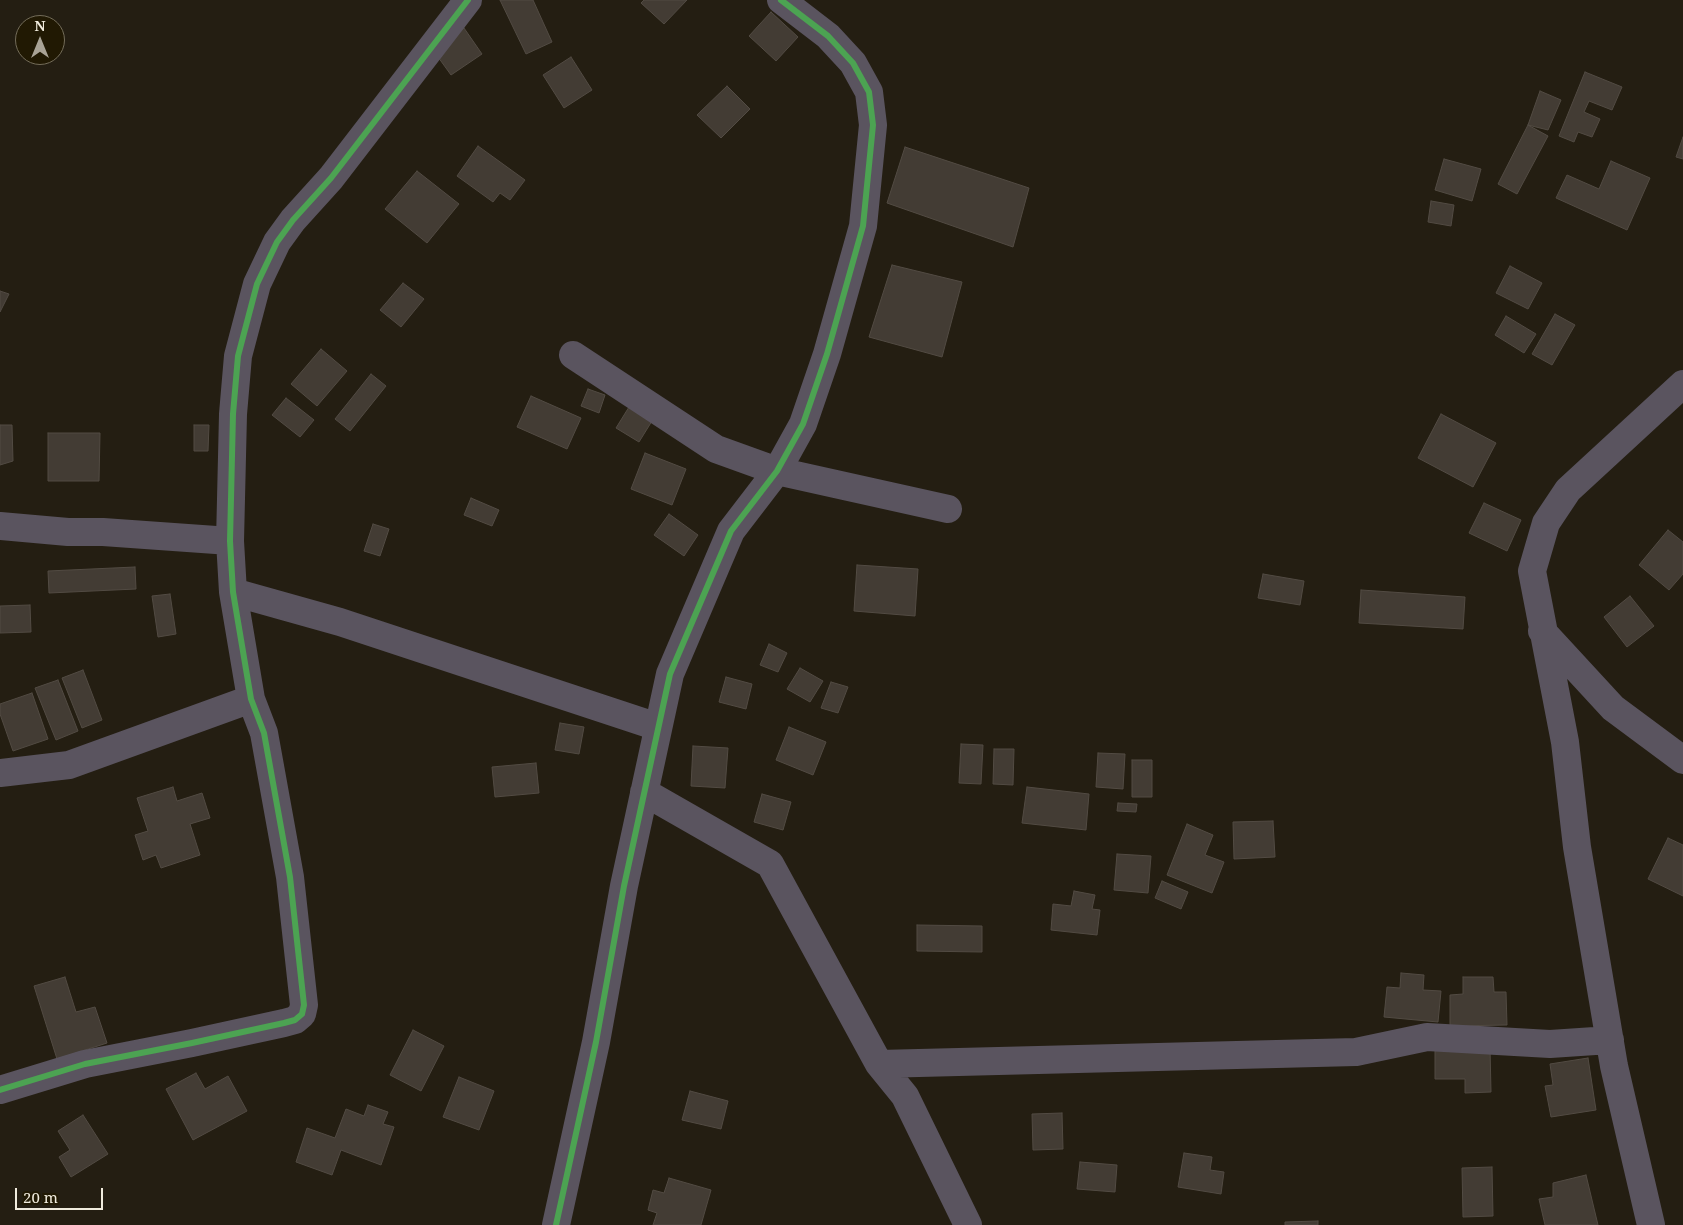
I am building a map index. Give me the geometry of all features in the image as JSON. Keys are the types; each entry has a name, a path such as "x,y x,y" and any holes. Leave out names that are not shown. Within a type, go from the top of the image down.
{"street":[{"path":"0,1090 85,1064 284,1023 295,1020 302,1014 304,1005 290,877 264,733 251,699 233,592 230,541 233,414 238,356 257,284 277,242 293,220 331,178 468,0"},
{"path":"556,1225 596,1042 624,886 670,674 731,531 777,471 803,424 827,354 863,226 874,125 869,92 853,63 828,36 781,0"},
{"path":"573,355 716,449 777,471 948,509"},
{"path":"1651,1225 1614,1066 1577,847 1565,742 1542,631 1532,571 1546,523 1568,490 1683,384"},
{"path":"0,526 68,532 103,532 230,541"},
{"path":"233,592 340,622 658,727"},
{"path":"1542,631 1613,708 1683,760"},
{"path":"0,773 69,765 251,699"},
{"path":"644,792 770,864 879,1064 905,1096 968,1225"},
{"path":"879,1064 1356,1052 1426,1037 1550,1044 1610,1040"}],"building":[{"path":"500,0 533,0 552,42 526,54"},
{"path":"644,0 687,0 664,24 641,3"},
{"path":"771,12 798,37 776,61 749,36"},
{"path":"464,28 482,54 451,75 433,50"},
{"path":"571,57 592,90 564,108 543,75"},
{"path":"1585,72 1622,87 1612,110 1589,101 1584,112 1600,119 1592,137 1578,132 1574,142 1559,136"},
{"path":"727,86 750,109 721,138 697,115"},
{"path":"1540,91 1561,100 1548,130 1528,125"},
{"path":"1528,125 1548,136 1517,194 1498,184"},
{"path":"1683,137 1683,159 1676,157"},
{"path":"478,146 525,180 510,200 500,193 493,202 457,176"},
{"path":"905,147 1029,188 1013,247 887,203"},
{"path":"1444,159 1481,169 1472,201 1435,190"},
{"path":"1611,161 1650,178 1627,230 1556,198 1567,175 1599,189"},
{"path":"417,171 459,204 427,243 385,209"},
{"path":"1431,201 1454,205 1451,226 1428,222"},
{"path":"892,265 962,282 942,357 869,337"},
{"path":"1510,266 1542,283 1528,309 1496,293"},
{"path":"403,283 424,299 401,327 380,310"},
{"path":"0,291 9,294 0,312"},
{"path":"1555,314 1575,325 1552,365 1532,354"},
{"path":"1506,316 1536,334 1524,353 1495,335"},
{"path":"321,349 347,371 317,406 291,384"},
{"path":"371,374 386,386 350,431 335,419"},
{"path":"588,389 605,395 599,413 581,406"},
{"path":"531,396 581,418 567,449 517,427"},
{"path":"286,398 314,420 300,437 272,415"},
{"path":"629,407 652,421 639,442 616,428"},
{"path":"1441,414 1496,443 1473,487 1418,458"},
{"path":"0,425 12,425 13,461 0,465"},
{"path":"194,425 209,425 208,451 194,451"},
{"path":"48,433 100,433 99,481 48,481"},
{"path":"645,453 686,469 672,505 631,489"},
{"path":"471,498 499,510 492,526 464,515"},
{"path":"1484,503 1521,520 1507,551 1469,533"},
{"path":"669,514 698,535 684,556 654,535"},
{"path":"373,524 389,529 380,556 364,551"},
{"path":"1668,530 1683,542 1683,574 1669,590 1639,565"},
{"path":"857,565 918,569 915,616 854,611"},
{"path":"135,567 136,589 49,593 48,571"},
{"path":"1263,574 1304,581 1300,605 1258,598"},
{"path":"1361,590 1465,597 1463,629 1359,623"},
{"path":"170,594 176,634 158,637 152,596"},
{"path":"1630,596 1654,626 1627,647 1604,617"},
{"path":"30,605 31,632 0,633 0,606"},
{"path":"769,644 787,653 778,672 760,665"},
{"path":"800,668 823,681 810,702 787,689"},
{"path":"83,670 102,720 82,728 62,678"},
{"path":"726,677 752,684 746,709 719,702"},
{"path":"58,680 78,731 56,740 35,688"},
{"path":"831,682 848,687 838,713 821,708"},
{"path":"32,693 48,739 13,751 0,714 0,704"},
{"path":"560,723 584,727 579,754 555,750"},
{"path":"789,727 826,742 813,775 776,760"},
{"path":"961,744 983,745 981,784 959,783"},
{"path":"693,746 728,748 725,788 691,786"},
{"path":"994,749 1014,749 1013,785 993,784"},
{"path":"1098,753 1125,754 1123,789 1096,787"},
{"path":"1132,760 1152,760 1152,797 1132,797"},
{"path":"536,763 539,793 495,797 492,767"},
{"path":"173,787 177,801 202,793 210,818 190,824 200,855 161,868 156,855 143,860 135,835 148,831 137,798"},
{"path":"1027,787 1089,794 1086,830 1022,823"},
{"path":"762,794 791,802 783,830 754,822"},
{"path":"1118,803 1137,804 1136,812 1117,811"},
{"path":"1273,821 1275,857 1234,859 1233,822"},
{"path":"1187,824 1213,835 1205,855 1224,862 1212,893 1167,875"},
{"path":"1668,838 1683,845 1683,896 1648,879"},
{"path":"1117,854 1151,856 1148,893 1114,890"},
{"path":"1162,881 1188,892 1181,909 1155,898"},
{"path":"1074,891 1095,895 1092,909 1100,910 1097,935 1051,930 1053,904 1071,906"},
{"path":"917,925 982,926 982,952 917,951"},
{"path":"1401,973 1424,975 1423,990 1441,991 1438,1022 1384,1017 1387,987 1400,988"},
{"path":"65,977 76,1012 95,1007 107,1043 57,1059 34,986"},
{"path":"1463,977 1493,977 1494,992 1506,992 1507,1025 1450,1026 1450,995 1463,994"},
{"path":"413,1030 444,1046 421,1091 390,1075"},
{"path":"1490,1048 1491,1092 1465,1093 1465,1079 1435,1079 1435,1049"},
{"path":"1588,1058 1596,1110 1551,1117 1545,1086 1553,1085 1550,1064"},
{"path":"196,1073 205,1089 228,1076 247,1111 193,1140 166,1089"},
{"path":"459,1077 494,1091 479,1130 443,1117"},
{"path":"690,1091 728,1101 721,1129 682,1120"},
{"path":"368,1105 388,1112 383,1124 394,1127 381,1165 341,1150 332,1175 296,1162 307,1128 335,1138 346,1109 364,1116"},
{"path":"1062,1113 1063,1149 1033,1150 1032,1114"},
{"path":"83,1115 108,1154 71,1177 59,1157 70,1150 58,1131"},
{"path":"1184,1153 1212,1157 1210,1170 1224,1172 1221,1194 1178,1187"},
{"path":"1080,1162 1117,1165 1115,1192 1077,1189"},
{"path":"1492,1167 1493,1216 1463,1217 1462,1168"},
{"path":"1586,1175 1598,1225 1545,1225 1539,1199 1553,1197 1553,1183"},
{"path":"669,1178 711,1190 701,1225 653,1225 657,1213 648,1210 653,1190 664,1193"},
{"path":"1318,1221 1318,1225 1285,1225 1285,1222"}],"cycle path":[{"path":"0,1090 85,1064 284,1023 295,1020 302,1014 304,1005 290,877 264,733 251,699 233,592 230,541 233,414 238,356 257,284 277,242 293,220 331,178 468,0"},
{"path":"556,1225 596,1042 624,886 670,674 731,531 777,471 803,424 827,354 863,226 873,125 869,92 853,63 828,36 781,0"}]}
